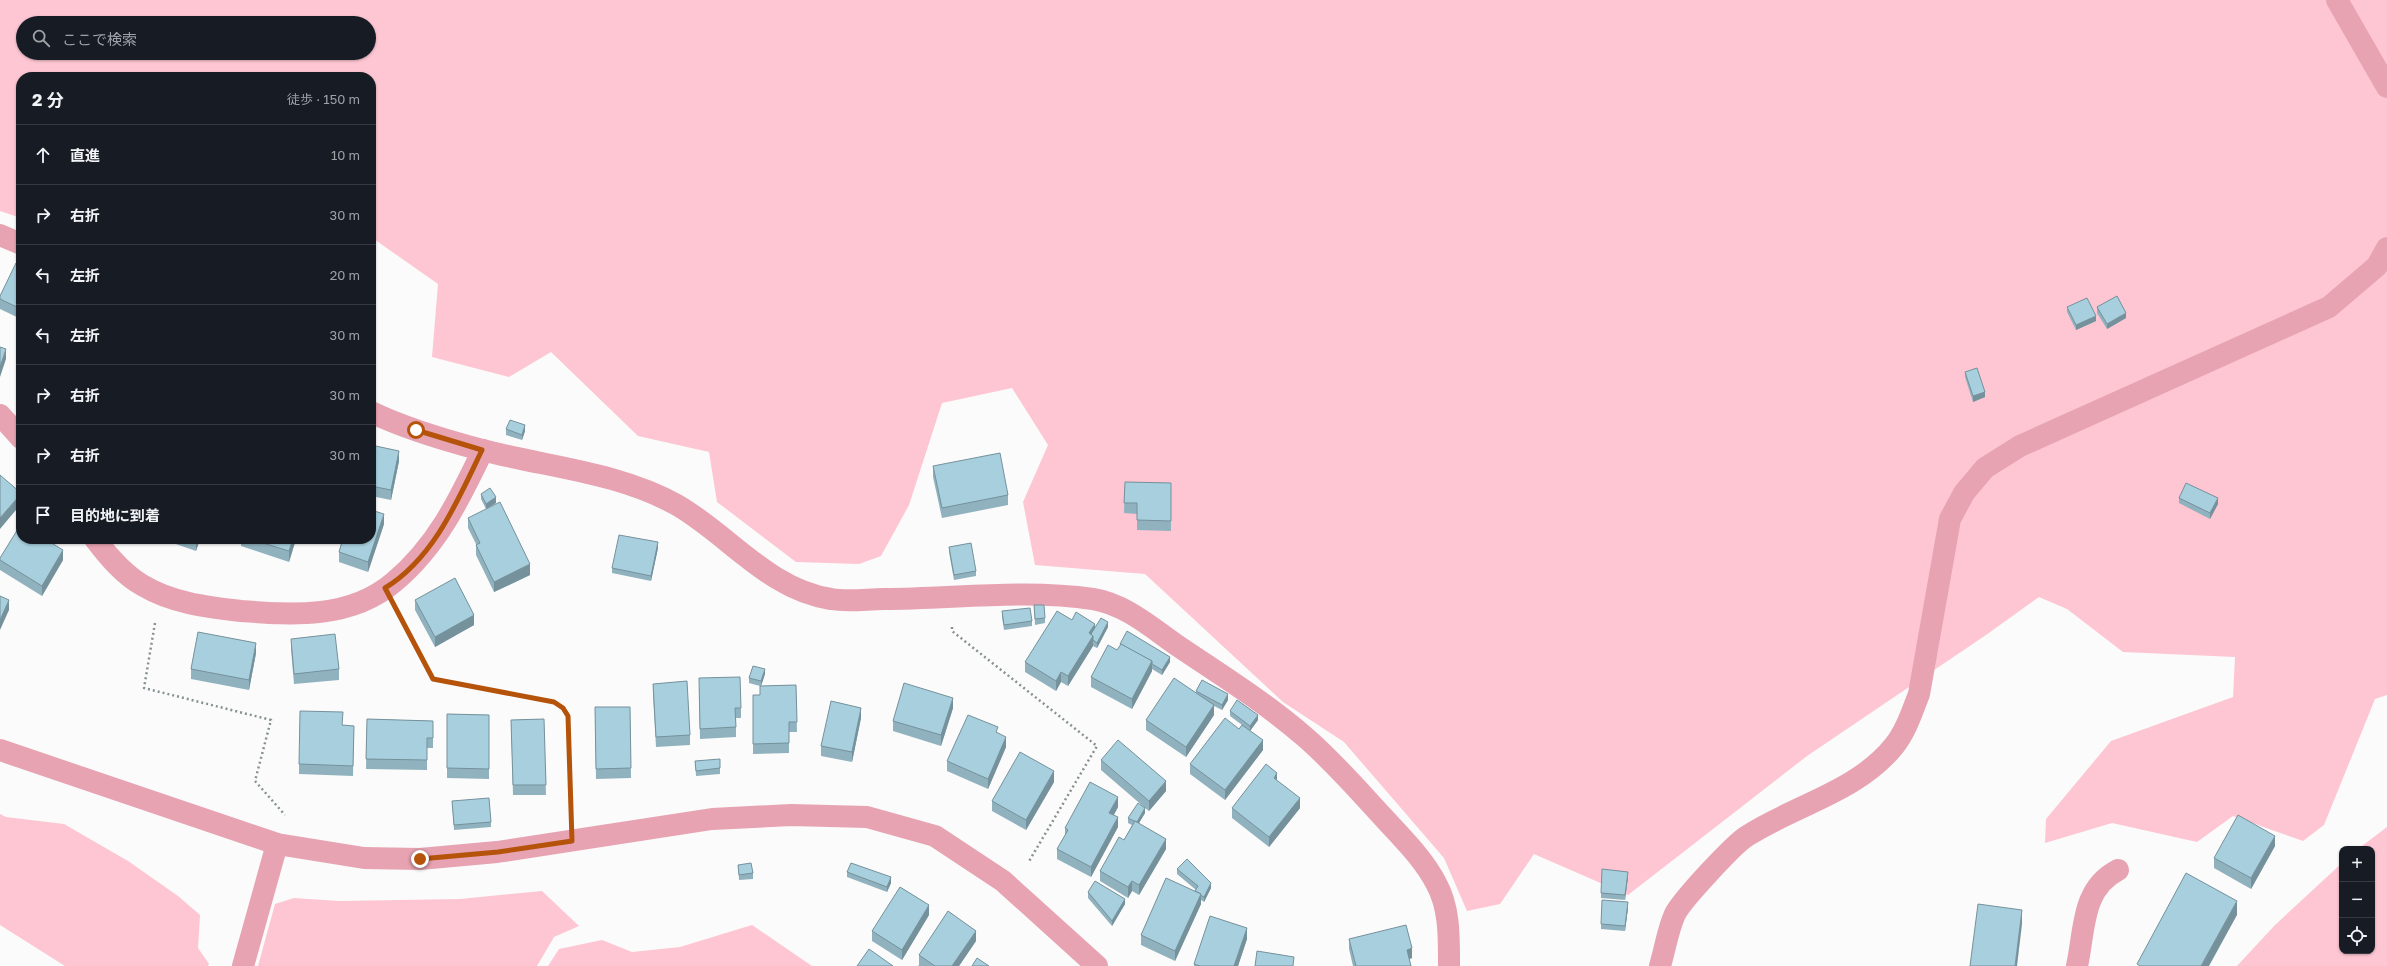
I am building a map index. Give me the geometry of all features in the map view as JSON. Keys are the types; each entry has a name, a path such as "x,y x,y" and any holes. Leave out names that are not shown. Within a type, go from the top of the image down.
{"street":[{"path":"2338,0 2387,87"},
{"path":"0,235 16,242"},
{"path":"1660,966 1675,913 1710,872 1746,836 1837,790 1871,768 1894,746 1909,721 1919,694 1950,519 1964,493 1985,468 2020,446 2329,307 2378,266 2387,248"},
{"path":"376,414 416,430 482,450 588,473 648,492 676,505 720,534 763,571 793,588 832,599 1058,597 1094,599 1118,606 1231,681 1306,738 1420,857 1437,884 1447,912 1449,966"},
{"path":"0,415 16,433"},
{"path":"98,544 112,561 142,585 182,603 290,615 333,611 366,601 394,583 425,552 451,516 482,450"},
{"path":"0,750 286,845 364,858 420,859 498,852 712,819 791,815 867,817 936,836 1003,881 1097,966"},
{"path":"243,966 286,845"},
{"path":"2077,966 2088,904 2094,890 2105,877 2118,870"}],"path":[{"path":"385,588 433,679 554,702 563,708 568,716 572,841"},
{"path":"161,593 144,688 271,720 255,781 290,821 294,831 286,845"},
{"path":"949,597 952,631 1097,746 1012,890"}],"shaded area":[{"path":"0,0 2387,0 2387,695 2375,699 2324,825 2303,841 2233,816 2197,842 2112,823 2045,843 2046,819 2111,741 2233,697 2235,657 2123,652 2067,609 2039,597 1986,635 1807,756 1628,895 1534,854 1500,904 1467,911 1444,858 1344,742 1283,702 1145,574 1035,565 1023,502 1048,445 1012,388 942,403 909,505 881,556 859,564 796,562 717,502 709,452 638,436 551,352 509,377 432,357 438,284 376,241 376,72 16,72 16,216 0,211"},
{"path":"0,814 6,817 64,824 128,861 178,896 200,915 198,948 209,964 208,966 65,966 0,925"},
{"path":"2387,827 2387,966 2237,966 2275,925 2339,866 2339,954 2375,954 2375,846 2362,846"},
{"path":"542,891 579,926 554,937 537,966 258,966 275,904 294,898 339,901 460,899"},
{"path":"752,925 812,966 548,966 559,949 602,940 632,952 680,947"}],"building":[{"path":"16,263 16,307 0,299 0,296"},
{"path":"2117,296 2126,313 2107,324 2097,307"},
{"path":"2087,298 2096,316 2076,325 2067,307"},
{"path":"0,347 6,349 0,367"},
{"path":"1977,368 1985,392 1973,396 1965,372"},
{"path":"510,420 525,425 522,435 506,429"},
{"path":"376,446 399,451 391,490 376,487"},
{"path":"1000,453 1008,495 942,508 933,466"},
{"path":"0,475 16,489 16,500 0,518"},
{"path":"1125,482 1171,483 1171,521 1137,520 1137,503 1124,503"},
{"path":"2186,483 2218,498 2210,513 2179,498"},
{"path":"490,488 496,497 486,504 481,494"},
{"path":"500,502 530,564 494,582 476,545 480,543 468,518"},
{"path":"376,512 384,514 376,538"},
{"path":"16,532 16,544 53,544 63,550 42,586 0,560"},
{"path":"619,535 658,542 651,576 612,568"},
{"path":"971,543 976,571 954,575 949,547"},
{"path":"266,544 291,544 289,551"},
{"path":"341,544 374,544 368,562 339,552"},
{"path":"455,578 474,615 435,637 415,600"},
{"path":"0,596 9,600 0,620"},
{"path":"1034,605 1044,605 1045,618 1035,619"},
{"path":"1030,608 1032,621 1004,625 1002,611"},
{"path":"1057,611 1072,620 1076,612 1095,624 1089,633 1093,636 1068,676 1061,672 1056,681 1025,662"},
{"path":"1101,618 1108,622 1097,643 1093,640 1093,636 1091,634"},
{"path":"1127,631 1170,657 1162,670 1152,664 1152,661 1120,644"},
{"path":"198,632 256,643 249,680 191,669"},
{"path":"335,634 339,669 294,674 291,639"},
{"path":"1121,644 1152,661 1132,699 1091,677 1108,645 1117,650"},
{"path":"753,666 765,669 761,681 749,678"},
{"path":"740,677 741,708 735,708 736,727 700,729 699,678"},
{"path":"1174,678 1214,705 1186,747 1146,720"},
{"path":"1202,680 1228,694 1222,705 1196,691"},
{"path":"687,681 690,735 656,737 653,684"},
{"path":"904,683 953,698 941,735 893,721"},
{"path":"796,685 797,722 789,722 789,743 753,744 753,695 760,695 760,686"},
{"path":"1237,700 1258,715 1250,726 1230,711"},
{"path":"831,701 861,708 852,752 821,746"},
{"path":"595,707 630,707 631,768 596,769"},
{"path":"300,711 343,712 342,725 354,726 353,766 299,764"},
{"path":"447,714 489,715 489,769 447,768"},
{"path":"968,715 998,727 996,732 1006,737 988,779 947,761"},
{"path":"1225,718 1239,729 1242,725 1263,740 1225,790 1190,764"},
{"path":"367,719 433,721 433,738 427,738 427,760 366,759"},
{"path":"544,719 546,785 513,785 511,720"},
{"path":"1118,740 1166,781 1149,801 1101,760"},
{"path":"1020,752 1054,771 1026,820 992,801"},
{"path":"720,759 720,768 696,771 695,761"},
{"path":"1266,764 1277,773 1274,778 1300,798 1269,837 1232,808"},
{"path":"1090,782 1118,797 1109,813 1118,817 1091,867 1057,849 1068,830 1065,828"},
{"path":"489,798 491,822 454,825 452,801"},
{"path":"1138,803 1145,808 1137,822 1128,818"},
{"path":"2238,815 2275,836 2251,878 2214,858"},
{"path":"1135,821 1166,839 1139,885 1132,881 1128,887 1100,871 1119,837 1124,840"},
{"path":"1187,859 1211,883 1204,897 1195,891 1198,886 1177,869"},
{"path":"751,863 753,873 739,875 738,865"},
{"path":"851,863 891,877 887,887 847,872"},
{"path":"1602,869 1628,872 1625,895 1601,893"},
{"path":"2186,873 2237,901 2201,966 2140,966 2137,964"},
{"path":"1166,878 1201,894 1175,951 1141,935"},
{"path":"1095,881 1125,899 1112,921 1088,892"},
{"path":"900,887 929,905 902,950 872,931"},
{"path":"1602,900 1628,902 1625,926 1601,924"},
{"path":"1978,904 2022,910 2015,966 1970,966"},
{"path":"948,911 976,931 952,966 935,966 919,955"},
{"path":"1210,916 1247,928 1234,966 1200,966 1194,964"},
{"path":"1406,925 1412,948 1407,950 1411,966 1356,966 1349,939"},
{"path":"869,949 893,966 857,966"},
{"path":"1257,951 1294,957 1293,966 1255,966"},
{"path":"977,958 989,966 972,966"}],"route":[{"path":"416,430 482,450 451,516 425,552 394,583 385,588 433,679 554,702 563,708 568,716 572,841 498,852 420,859"}]}
